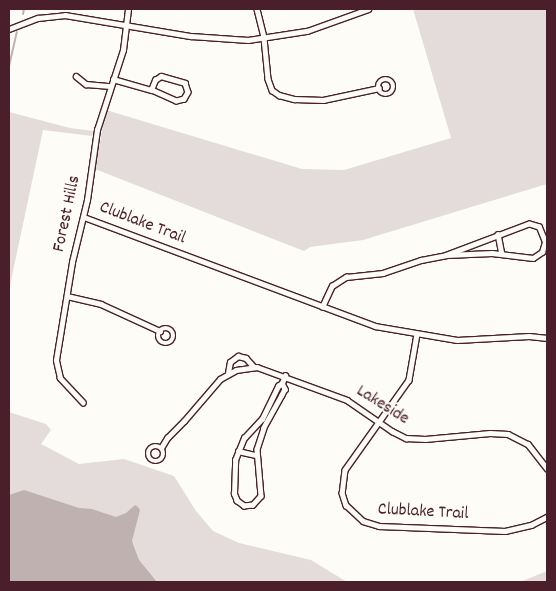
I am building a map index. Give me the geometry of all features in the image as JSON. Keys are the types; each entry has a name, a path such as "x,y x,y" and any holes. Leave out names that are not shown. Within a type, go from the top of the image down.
{"street":[{"name":"Forest Hills","path":"83,403 62,380 57,370 73,257 84,217 97,130 123,50 128,9"},
{"path":"257,9 264,38 269,83 272,90 284,97 323,100 378,88"},
{"path":"9,29 33,19 60,15 211,39 264,38 315,29 368,9"},
{"path":"76,76 86,84 110,86"},
{"path":"113,79 151,90 179,101 184,99 188,92 184,82 164,76 154,80 151,90"},
{"name":"Clublake Trail","path":"84,217 368,324 417,334 464,340 529,336 547,338"},
{"path":"322,307 332,286 343,278 384,273 421,260 447,255 502,254 536,257 544,250 545,238 539,227 532,224 498,234 447,255"},
{"path":"498,234 502,254"},
{"path":"67,296 101,304 160,332"},
{"name":"Clublake Trail","path":"417,334 411,377 346,467 342,478 344,501 354,515 363,521 379,526 497,531 525,527 547,517"},
{"name":"Lakeside","path":"228,373 230,362 238,356 246,358 254,367"},
{"name":"Lakeside","path":"161,448 210,389 228,373 254,367 285,376 352,403 396,434 415,439 490,432 508,434 528,444 547,468"},
{"path":"282,383 285,389 263,432 256,455 262,494 257,502 246,506 238,502 234,494 233,469 238,451 246,436 262,419 285,376"},
{"path":"238,451 256,455"}],"shaded area":[{"path":"413,9 547,9 547,184 363,240 310,247 304,251 95,169 106,110 302,169 344,170 451,138"},
{"path":"9,112 70,128 93,131 92,136 43,130 9,290"},
{"path":"9,412 46,424 51,430 41,444 79,464 124,459 174,476 196,511 213,531 239,543 311,560 347,582 9,582"},
{"path":"24,490 79,508 92,509 116,517 126,513 135,505 138,507 140,510 132,541 139,560 157,582 9,582 9,495"},
{"path":"547,571 547,582 520,582"}],"waterway":[{"path":"23,14 24,9"},
{"path":"9,66 17,32"}]}
